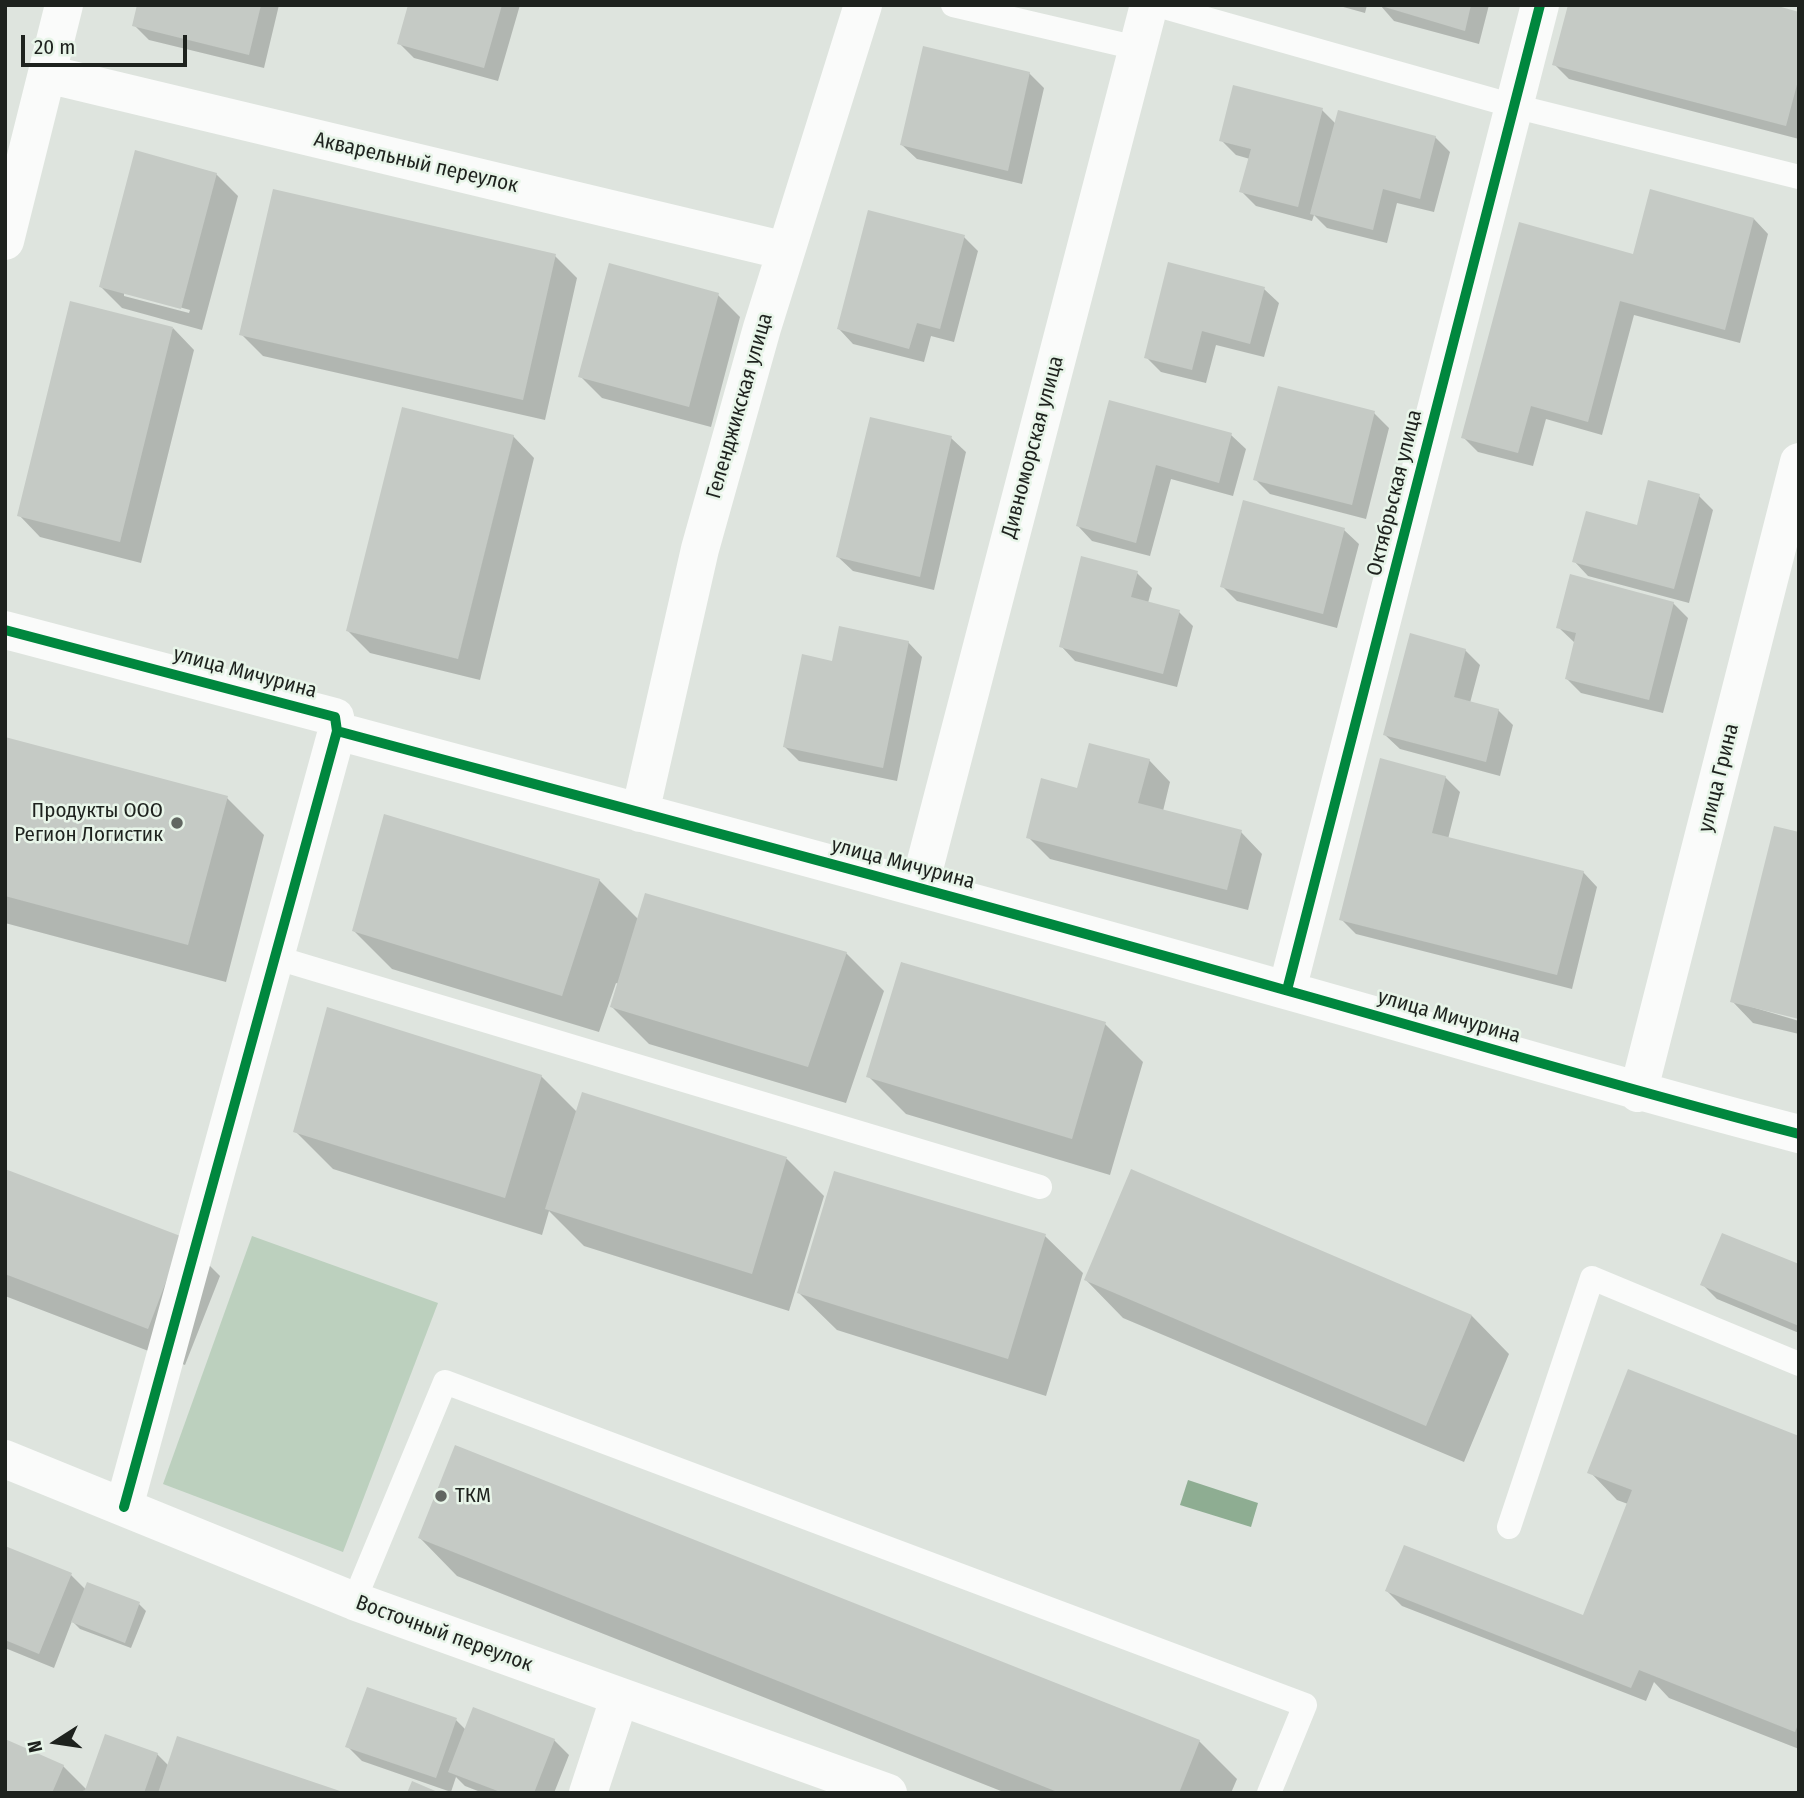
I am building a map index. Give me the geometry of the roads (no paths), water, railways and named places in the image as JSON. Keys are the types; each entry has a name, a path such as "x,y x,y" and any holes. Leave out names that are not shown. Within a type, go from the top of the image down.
{"street":[{"path":"5,241 64,5"},
{"name":"Геленджикская улица","path":"640,813 700,550 786,251 863,5"},
{"name":"Дивноморская улица","path":"919,888 1149,5"},
{"name":"Октябрьская улица","path":"1287,990 1540,5"},
{"name":"Акварельный переулок","path":"47,74 786,251"},
{"name":"улица Грина","path":"1638,1093 1799,462"},
{"name":"улица Мичурина","path":"5,629 335,717 337,731 919,888 1287,990 1638,1093 1799,1135"},
{"path":"124,1507 337,731"},
{"name":"Восточный переулок","path":"5,1460 354,1601 619,1699 888,1793"},
{"path":"588,1793 619,1699"}],"lane":[{"path":"953,5 1137,48"},
{"path":"1157,5 1514,106 1799,177"},
{"path":"274,957 1040,1187"},
{"path":"1509,1527 1592,1278 1799,1364"},
{"path":"354,1601 445,1382 1305,1704 1269,1793"}],"place":[{"name":"Продукты ООО Регион Логистик","path":"177,823"},
{"name":"ТКМ","path":"441,1496"}]}
